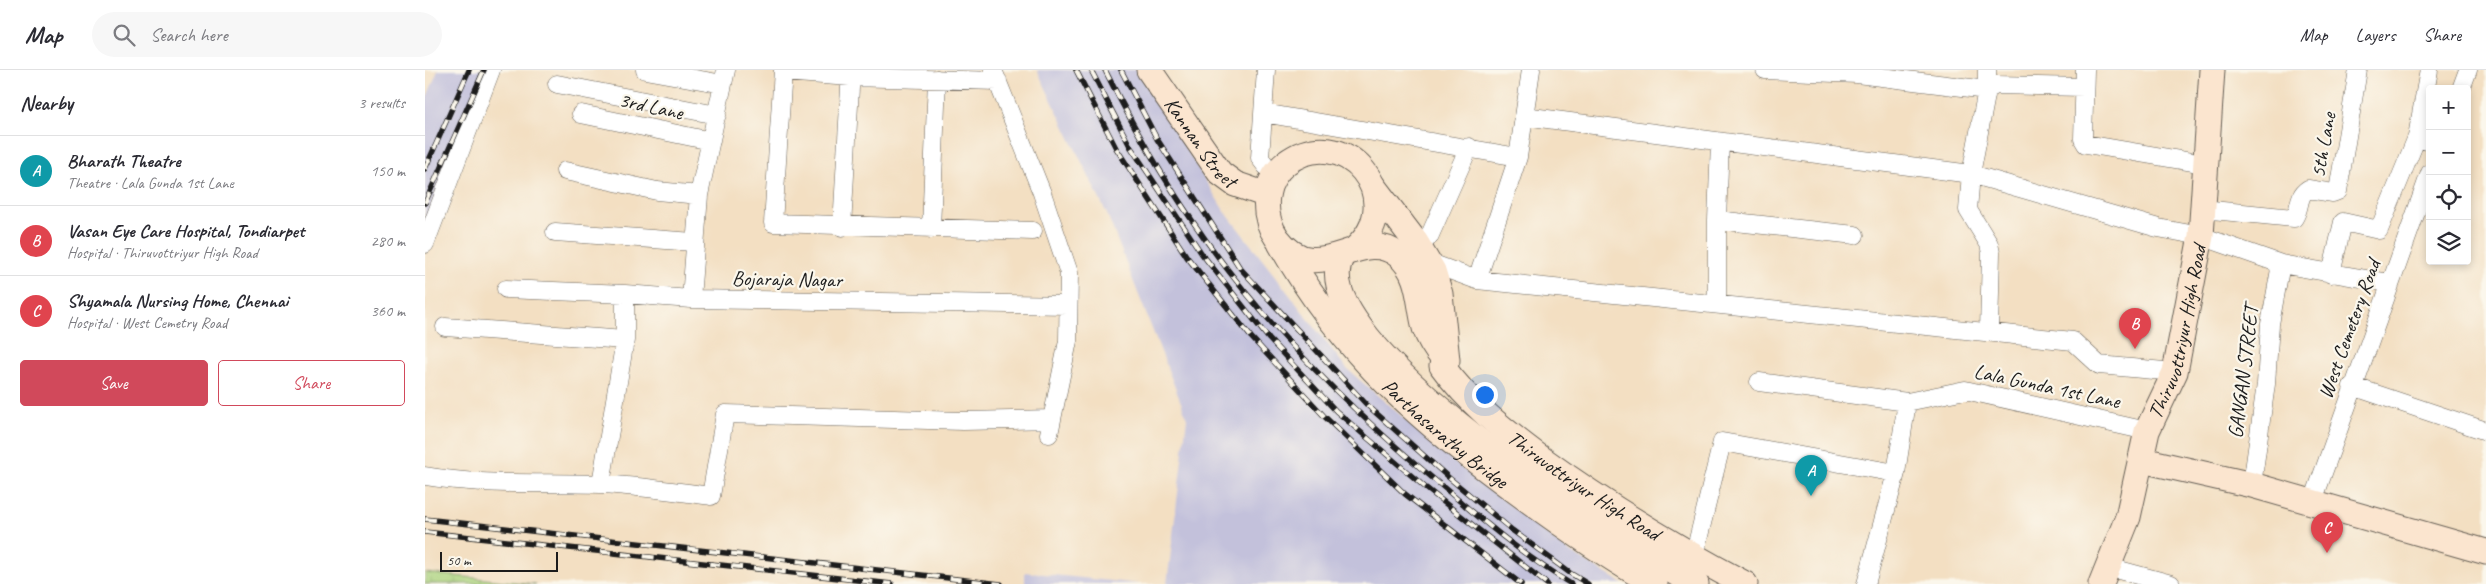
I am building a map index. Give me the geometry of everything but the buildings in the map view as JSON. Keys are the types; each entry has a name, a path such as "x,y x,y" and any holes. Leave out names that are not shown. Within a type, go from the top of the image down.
{"main road":[{"name":"Kannan Street","path":"1149,70 1220,173 1235,184 1272,184"},
{"name":"Thiruvottriyur High Road","path":"2105,576 2128,517 2147,431 2175,372 2201,236 2211,70"},
{"path":"1372,183 1376,197 1375,219 1369,232 1349,252 1329,259 1308,258 1289,249 1278,240 1268,220 1272,184 1281,167 1298,156 1312,151 1327,151 1341,154 1354,161 1372,183 1423,255 1437,282 1441,300 1447,360 1442,366"},
{"name":"Parthasarathy Bridge","path":"1278,240 1311,294 1340,334 1382,380 1501,457 1612,535 1695,584"},
{"name":"Thiruvottriyur High Road","path":"1349,252 1371,246 1388,250 1396,254 1408,266 1419,290 1426,330 1444,360 1442,366 1479,409 1504,430 1581,486 1694,556 1745,584"},
{"name":"Parthasarathy Bridge","path":"1349,252 1337,269 1337,279 1354,321 1428,410 1482,466 1549,516 1655,584"},
{"path":"2142,460 2313,501 2486,552"}],"street":[{"path":"425,244 491,70"},
{"path":"645,70 725,77 699,195 691,299"},
{"path":"1266,70 1260,158 1272,184"},
{"path":"1477,280 1518,156 1531,70"},
{"path":"1765,70 1857,74 1987,90 1996,86 2085,79 2083,138 2086,144 2204,164"},
{"path":"1987,70 1987,90 1971,174 1968,210 1989,244 1991,252 1989,331"},
{"name":"5th Lane","path":"2202,209 2294,218 2298,210 2300,197 2308,189 2333,193 2338,191 2358,70"},
{"path":"2331,274 2343,222 2379,230 2423,140 2429,70"},
{"path":"2462,85 2468,70"},
{"path":"425,476 453,481 498,484 601,484 711,496 725,414 963,421 1050,427 1068,341 1069,273 1042,193 996,76 937,80 851,73 783,71 773,223 1033,231"},
{"path":"842,226 851,73"},
{"path":"931,229 937,80"},
{"path":"557,84 717,115"},
{"path":"1264,112 1518,156"},
{"name":"3rd Lane","path":"581,114 711,141"},
{"path":"1524,116 1971,174 2158,228 2201,236 2281,264 2389,283"},
{"path":"1717,304 1717,220 1720,142"},
{"path":"1469,147 1423,255 1477,280 2073,341 2099,365 2175,372"},
{"path":"565,171 657,191 699,195"},
{"name":"West Cemetery Road","path":"2313,501 2352,386 2429,175"},
{"path":"1717,220 1855,235"},
{"path":"555,232 694,242"},
{"name":"GANGAN STREET","path":"2252,485 2266,384 2270,324 2281,264"},
{"name":"Bojaraja Nagar","path":"506,289 691,299 1068,305"},
{"path":"601,484 625,340 625,294"},
{"path":"445,327 625,340"},
{"name":"Lala Gunda 1st Lane","path":"1759,382 1907,402 1965,390 2147,431"},
{"path":"2352,386 2486,431"},
{"path":"1866,584 1896,473 1907,402"},
{"path":"1694,556 1722,442 1896,473"},
{"path":"2105,576 2171,584"}],"shaded area":[{"path":"438,70 496,70 425,232 425,102"},
{"path":"1037,70 1138,70 1223,209 1347,369 1457,464 1570,552 1623,584 1167,584 1187,418 1107,214"},
{"path":"1025,572 1140,584 1025,584"}],"green space":[{"path":"425,573 536,584 425,584"}],"railway":[{"path":"425,169 469,70"},
{"path":"425,203 484,70"},
{"path":"1076,70 1116,148 1187,257 1251,337 1325,417 1405,494 1521,584"},
{"path":"1091,70 1130,146 1202,254 1269,339 1336,411 1426,488 1547,584"},
{"path":"1105,70 1161,173 1182,206 1252,301 1297,351 1357,411 1473,512 1504,538 1571,584"},
{"path":"1121,70 1157,139 1240,268 1367,405 1448,477 1512,530 1588,584"},
{"path":"425,519 1001,584"},
{"path":"425,532 892,584"}],"place":[{"name":"Vasan Eye Care Hospital, Tondiarpet","path":"2135,349"},
{"name":"Bharath Theatre","path":"1811,496"},
{"name":"Shyamala Nursing Home, Chennai","path":"2327,553"}]}
